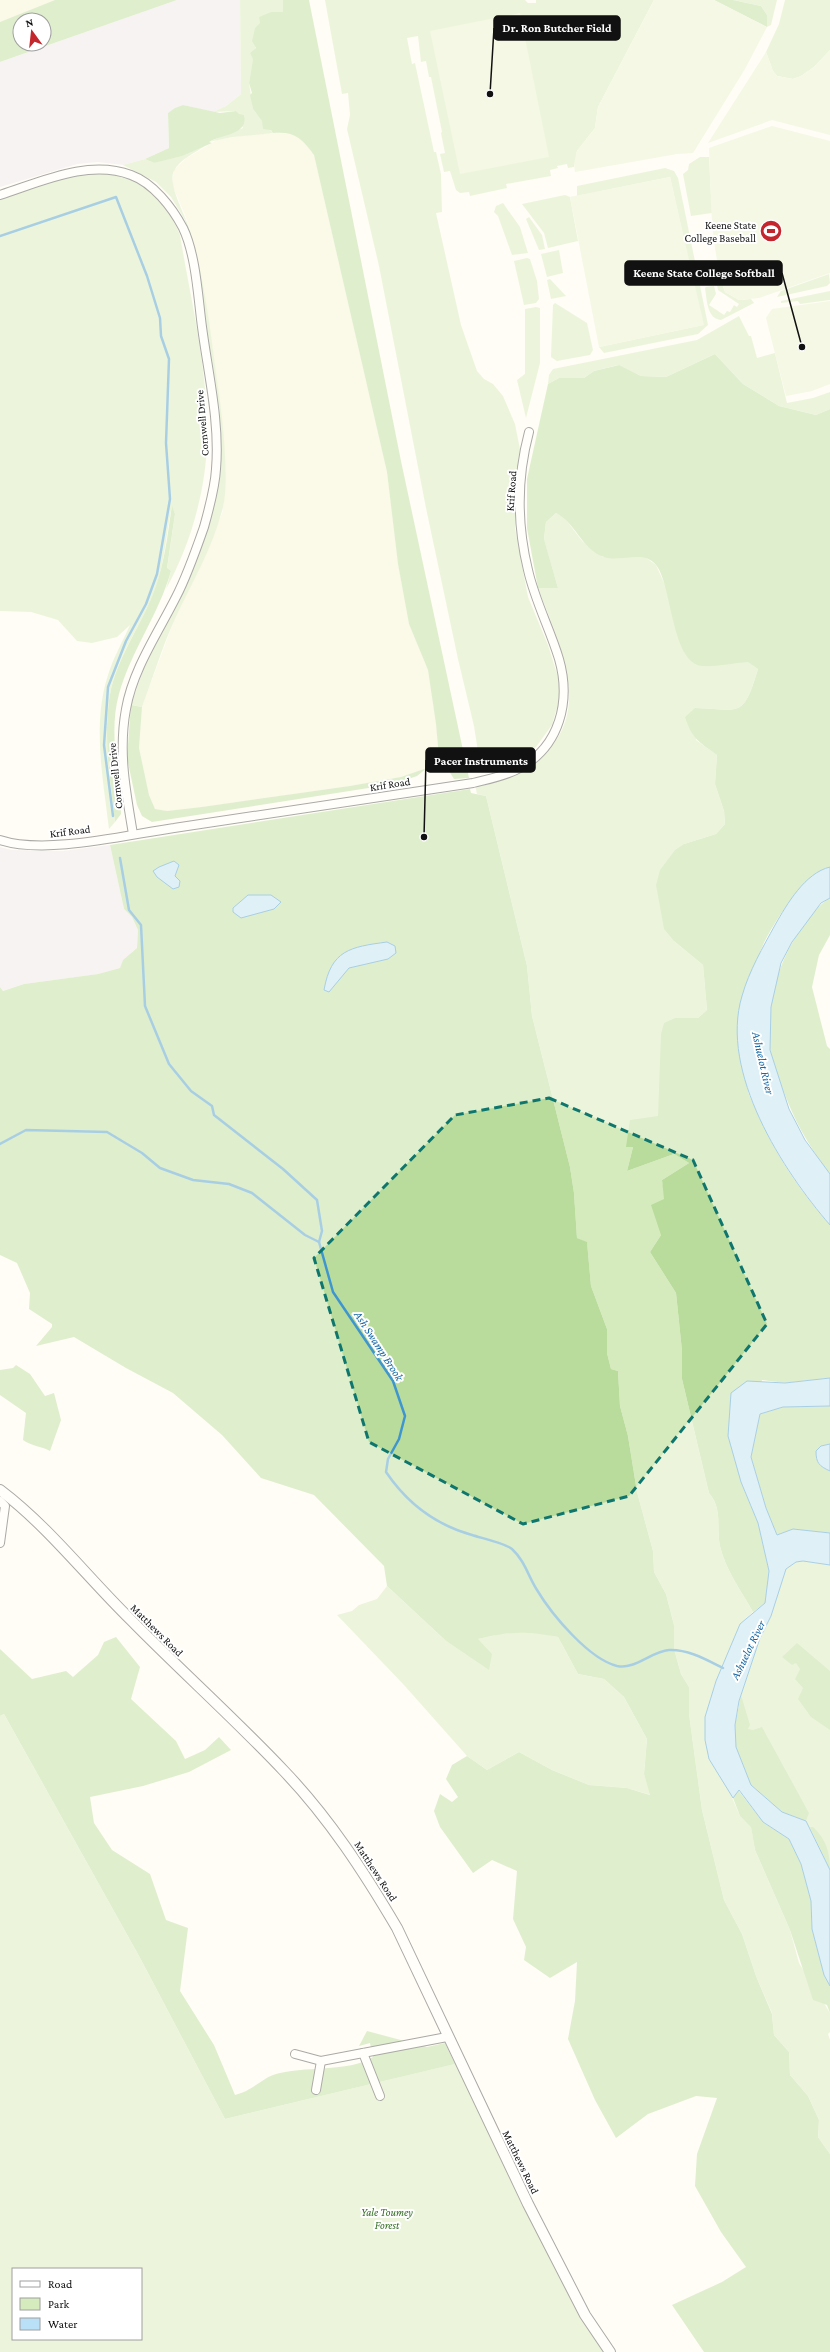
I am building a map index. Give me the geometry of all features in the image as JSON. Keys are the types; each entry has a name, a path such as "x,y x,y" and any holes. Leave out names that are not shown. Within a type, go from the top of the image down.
{"street":[{"name":"Cornwell Drive","path":"0,195 78,171 112,170 132,175 158,193 171,208 184,229 194,268 217,436 216,471 201,534 177,595 141,662 126,706 121,737 124,778 133,834"},
{"name":"Krif Road","path":"0,840 29,845 49,845 133,834 474,783 519,769 541,753 549,744 559,723 564,684 558,658 534,595 523,548 519,508 529,432"},
{"name":"Matthews Road","path":"0,1490 14,1501 65,1550 130,1620 284,1771 318,1811 367,1878 397,1928 447,2037 585,2315 610,2352"},
{"path":"0,1501 6,1506 0,1543"},
{"path":"295,2054 321,2061 447,2037"},
{"path":"363,2053 380,2096"},
{"path":"316,2090 321,2061"}],"highlighted area":[{"path":"549,1098 693,1160 767,1324 629,1496 523,1524 369,1442 314,1258 455,1115"}],"shaded area":[{"path":"0,0 55,0 25,12 12,12 12,17 0,22"},
{"path":"177,0 240,0 241,94 226,106 213,112 183,105 168,113 169,148 145,159 123,165 98,162 77,164 0,187 0,62 29,52 52,52 52,44"},
{"path":"253,134 293,134 303,140 314,155 387,472 398,564 409,624 428,670 436,724 440,768 427,768 401,777 350,786 202,807 167,811 155,809 149,795 139,748 142,707 174,621 203,560 223,511 225,471 220,404 208,318 197,254 186,217 172,184 174,170 187,158 217,140"},
{"path":"110,845 124,909 132,917 138,930 137,948 132,952 120,968 98,974 24,984 3,991 0,987 0,847 12,850 63,851"}],"green space":[{"path":"55,0 177,0 52,44 52,12 25,12"},
{"path":"240,0 283,0 283,12 271,12 260,23 249,83 253,109 273,133 233,137 208,142 243,128 236,111 213,112 226,106 241,94"},
{"path":"283,0 309,0 401,461 469,778 454,779 449,771 440,768 436,724 428,670 409,624 398,564 387,472 314,155 297,137 287,133 273,133 271,130 263,129 262,121 253,109 250,95 252,93 249,83 253,59 250,53 256,48 252,41 255,28 260,23 259,17 271,12 283,12"},
{"path":"325,0 525,0 528,3 536,3 536,0 654,0 598,107 595,128 577,151 574,167 568,168 567,164 557,166 558,168 550,170 551,176 506,184 507,188 470,196 469,192 460,193 456,190 450,171 444,172 440,154 445,153 431,77 429,77 426,61 421,62 418,36 407,38 412,64 415,63 434,152 436,152 441,174 442,212 436,213 461,325 477,371 484,379 493,384 503,396 515,424 520,449 516,475 515,528 528,597 548,645 558,677 560,697 552,725 536,747 515,762 492,772 481,771 474,726 458,659 426,508 379,266 347,129 350,115 348,93 342,94"},
{"path":"654,0 714,0 767,27 745,69 693,153 677,154 575,172 574,164 577,151 595,128 598,107"},
{"path":"714,0 733,0 761,6 767,15 767,27"},
{"path":"733,0 777,0 771,25 767,27 767,15 761,6"},
{"path":"785,0 830,0 830,50 814,67 801,76 793,79 777,76 773,71 766,52 779,24"},
{"path":"520,13 549,157 460,174 430,31"},
{"path":"12,17 12,52 29,52 0,62 0,22"},
{"path":"830,50 830,135 772,120 708,143 766,52 773,71 777,76 793,79 801,76 814,67"},
{"path":"183,105 220,113 236,111 239,114 244,115 244,122 239,130 214,139 209,142 212,143 182,156 154,163 145,159 169,148 168,113"},
{"name":"Keene State College Baseball","path":"772,126 830,141 830,273 759,298 739,300 725,292 716,257 712,221 709,148"},
{"path":"205,146 176,167 174,171 173,184 196,251 208,311 224,437 226,470 224,500 213,539 170,630 142,707 131,705 145,665 187,576 213,495 218,425 215,384 202,296 194,252 185,220 171,197 156,182 123,165 145,159 154,163"},
{"path":"700,157 709,157 712,213 691,216 683,174 688,170 689,164"},
{"path":"665,168 674,171 678,178 708,325 698,334 604,353 599,347 703,325 670,177 577,196 577,186"},
{"path":"94,172 118,175 139,183 164,206 176,225 180,235 198,337 207,415 207,441 204,479 195,518 189,536 175,572 166,589 171,571 167,569 175,514 172,506 156,587 145,613 125,650 111,689 108,706 107,739 115,822 109,829 100,752 101,713 103,694 108,675 115,656 130,625 117,637 92,643 77,641 58,620 31,612 0,611 0,199 52,181"},
{"path":"670,177 704,325 599,347 570,197"},
{"path":"565,195 570,197 578,241 548,248 544,233 522,204"},
{"path":"503,203 520,227 528,253 512,255 498,216 494,212 496,206"},
{"path":"529,217 542,235 545,249 539,250 526,219"},
{"path":"559,250 563,273 547,277 541,254"},
{"path":"527,258 530,259 537,281 539,299 536,303 524,305 514,261"},
{"path":"718,272 725,292 739,300 751,299 754,303 721,320 716,319 710,313 707,303 706,287 714,286 716,294 709,305 724,315 727,311 730,312 734,305 737,307 739,304 718,290 715,273"},
{"path":"829,274 830,283 827,286 777,297 781,291"},
{"path":"550,279 566,296 551,299 547,280"},
{"path":"830,291 830,300 800,304 798,301 781,303 781,301"},
{"path":"830,301 830,384 812,391 786,396 766,318 772,309"},
{"path":"555,303 587,323 593,350 590,355 557,361 551,357 553,305"},
{"path":"536,307 540,308 540,363 526,418 517,380 525,374 525,309"},
{"path":"739,316 749,336 751,336 757,358 775,353 787,403 813,398 830,392 830,409 816,415 779,406 743,384 715,354 666,377 641,376 618,365 594,371 584,378 559,378 548,384 549,375 553,369 697,340"},
{"path":"715,354 743,384 779,406 816,415 830,409 830,867 820,871 810,879 789,902 760,952 752,1022 748,1091 772,1144 809,1200 830,1225 830,1378 785,1383 762,1380 741,1482 758,1523 769,1571 765,1603 753,1612 722,1555 719,1539 718,1512 709,1493 682,1379 682,1351 676,1293 650,1252 661,1235 651,1205 664,1199 662,1180 689,1163 674,1154 627,1171 633,1147 626,1147 630,1120 658,1116 661,1034 664,1023 675,1018 698,1018 707,1010 703,965 674,941 664,929 656,885 660,870 675,850 684,844 716,834 725,824 724,811 715,784 717,755 705,747 693,735 685,717 695,708 723,710 738,708 744,703 748,696 758,669 748,662 702,666 692,662 684,652 678,638 666,588 656,565 651,560 645,558 638,557 617,559 604,557 596,553 584,542 563,517 556,513 546,522 544,539 558,588 538,588 527,528 527,479 548,384 559,378 584,378 594,371 619,365 641,376 666,377"},
{"path":"172,505 175,514 167,568 171,571 160,602 124,678 116,709 115,739 121,814 115,822 107,739 108,706 111,689 120,662 156,586 168,536"},
{"path":"556,513 563,516 583,542 603,557 645,557 656,565 702,666 748,661 758,669 748,696 744,703 738,708 723,710 695,708 696,740 717,755 715,784 724,811 725,824 716,834 684,844 674,941 703,965 707,1010 698,1018 675,1018 658,1116 626,1147 633,1147 627,1171 674,1154 689,1163 662,1180 665,1199 661,1235 650,1252 676,1293 682,1351 682,1379 709,1493 718,1512 719,1539 722,1555 753,1612 740,1624 716,1681 705,1717 709,1759 727,1786 740,1816 751,1826 755,1850 790,1930 799,1963 830,2013 830,2032 828,2034 830,2040 830,2154 818,2137 819,2120 808,2096 790,2075 789,2052 774,2035 772,2013 756,1976 742,1934 724,1900 702,1810 689,1714 689,1687 681,1674 674,1649 674,1625 666,1594 654,1572 653,1551 637,1492 628,1436 620,1406 618,1371 611,1369 607,1353 607,1329 591,1286 587,1243 577,1238 574,1193 570,1167 532,1016 527,966 486,796 477,794 475,785 514,775 524,771 536,762 550,748 562,730 568,710 569,690 561,648 538,588 558,588 544,540 546,522"},
{"path":"131,705 142,707 139,748 149,795 155,809 167,811 202,807 350,786 401,777 427,768 417,776 394,784 152,822 142,816 137,805 127,758"},
{"path":"470,789 471,793 486,796 527,966 532,1016 570,1167 574,1193 577,1238 587,1242 591,1286 607,1329 607,1353 611,1369 618,1371 620,1406 628,1436 637,1492 653,1551 654,1572 666,1594 674,1625 674,1649 681,1674 689,1687 689,1714 702,1810 724,1900 742,1934 756,1976 772,2014 774,2035 789,2052 790,2075 808,2096 819,2120 818,2137 830,2154 830,2352 704,2352 672,2305 722,2282 746,2267 721,2232 695,2186 697,2154 717,2098 696,2096 648,2114 616,2138 595,2100 568,2039 575,2001 577,1962 550,1978 524,1960 526,1947 513,1919 517,1871 492,1860 473,1873 440,1827 434,1811 440,1794 452,1802 458,1797 446,1779 452,1765 467,1756 487,1770 519,1752 552,1770 589,1785 627,1788 650,1795 644,1774 647,1739 624,1697 604,1679 578,1674 558,1637 527,1633 509,1633 478,1639 492,1654 489,1670 445,1640 387,1586 384,1566 314,1495 261,1478 222,1435 173,1393 126,1368 74,1337 36,1346 52,1327 52,1324 29,1309 30,1293 17,1263 0,1255 0,987 3,991 24,984 98,974 120,968 123,960 137,948 138,930 132,917 124,909 110,845"},
{"path":"830,898 830,935 819,955 812,987 827,1046 830,1049 830,1174 813,1150 788,1103 772,1059 770,1049 769,1019 774,987 792,943 817,908"},
{"path":"16,1365 30,1374 45,1396 54,1393 61,1420 50,1451 29,1444 23,1440 26,1413 0,1395 0,1370 13,1368"},
{"path":"830,1406 830,1444 821,1446 816,1451 819,1464 830,1471 830,1533 793,1529 777,1535 766,1508 751,1457 760,1414 783,1407"},
{"path":"803,1561 830,1565 830,1870 806,1821 741,1761 739,1701 760,1638 771,1616 786,1569 796,1562"},
{"path":"387,1586 445,1640 478,1639 500,1634 527,1631 558,1637 578,1674 604,1679 624,1697 647,1739 644,1774 651,1795 627,1788 589,1785 552,1770 519,1752 487,1770 467,1756 404,1685 337,1615 352,1611 359,1605 377,1599"},
{"path":"116,1637 140,1667 131,1699 176,1741 185,1759 205,1750 219,1737 231,1750 189,1772 143,1786 90,1797 94,1823 112,1850 150,1874 166,1920 188,1928 180,1991 214,2045 235,2095 246,2091 273,2075 298,2070 339,2067 363,2062 373,2057 370,2043 359,2046 367,2031 427,2047 445,2043 455,2064 225,2119 139,1956 4,1714 0,1716 0,1649 32,1679 66,1671 73,1677 98,1655 104,1642"},
{"path":"797,1643 830,1671 830,1730 811,1717 798,1699 803,1688 795,1679 800,1669 796,1663 792,1665 782,1657"},
{"path":"741,1695 750,1725 748,1729 753,1730 762,1727 809,1813 806,1821 782,1812 751,1785 736,1747 735,1725"},
{"name":"Yale Toumey Forest","path":"4,1714 139,1956 225,2119 463,2062 606,2352 0,2352 0,1716"},
{"path":"738,1790 763,1822 789,1839 801,1864 811,1901 812,1929 824,1975 830,1986 830,2013 827,2005 813,2000 790,1930 755,1850 751,1827 740,1816 733,1798"},
{"path":"810,1827 813,1827 824,1841 828,1852 830,1870"}],"water":[{"path":"174,861 179,865 175,876 180,881 179,887 173,889 157,877 153,871"},
{"name":"Ashuelot River","path":"830,867 830,898 821,903 792,942 781,963 771,1007 770,1050 789,1109 805,1140 830,1174 830,1225 793,1177 775,1149 760,1119 747,1088 739,1056 737,1025 742,996 748,977 780,917 791,899 805,882 821,870"},
{"path":"248,895 271,895 281,902 274,909 241,918 233,912 233,908"},
{"path":"387,942 395,946 396,953 388,959 349,968 329,992 324,990 327,977 332,966 344,953 363,946"},
{"name":"Ashuelot River","path":"830,1378 830,1406 783,1407 760,1414 751,1457 766,1508 777,1535 793,1529 830,1533 830,1565 803,1561 796,1562 786,1569 771,1616 760,1638 739,1701 735,1725 736,1747 751,1785 782,1812 806,1821 830,1870 830,1986 824,1975 812,1929 811,1901 801,1864 789,1839 763,1822 739,1790 733,1798 709,1759 705,1740 705,1717 716,1681 740,1624 765,1603 769,1571 758,1523 741,1482 728,1436 731,1393 747,1381 785,1383"},
{"path":"830,1444 830,1471 819,1464 816,1451 821,1446"}],"waterway":[{"path":"0,236 116,197 147,276 160,318 161,336 169,359 166,443 170,499 157,574 146,604 126,641 108,687 104,745 113,816"},
{"path":"120,858 129,910 141,925 145,1006 169,1064 191,1091 212,1106 214,1115 283,1169 317,1200 322,1231 319,1242"},
{"name":"Ash Swamp Brook","path":"0,1144 26,1130 107,1132 142,1153 160,1168 193,1180 229,1184 252,1193 305,1235 319,1242 333,1292 393,1381 405,1416 399,1439 388,1459 386,1472 403,1494 423,1511 446,1525 512,1549 552,1611 572,1635 595,1655 606,1662 624,1667 637,1663 656,1653 676,1650 690,1653 723,1668"}],"place":[{"name":"Dr. Ron Butcher Field","path":"490,94"},
{"name":"Keene State College Baseball","path":"771,231"},
{"name":"Keene State College Softball","path":"802,347"},
{"name":"Pacer Instruments","path":"424,837"}]}
